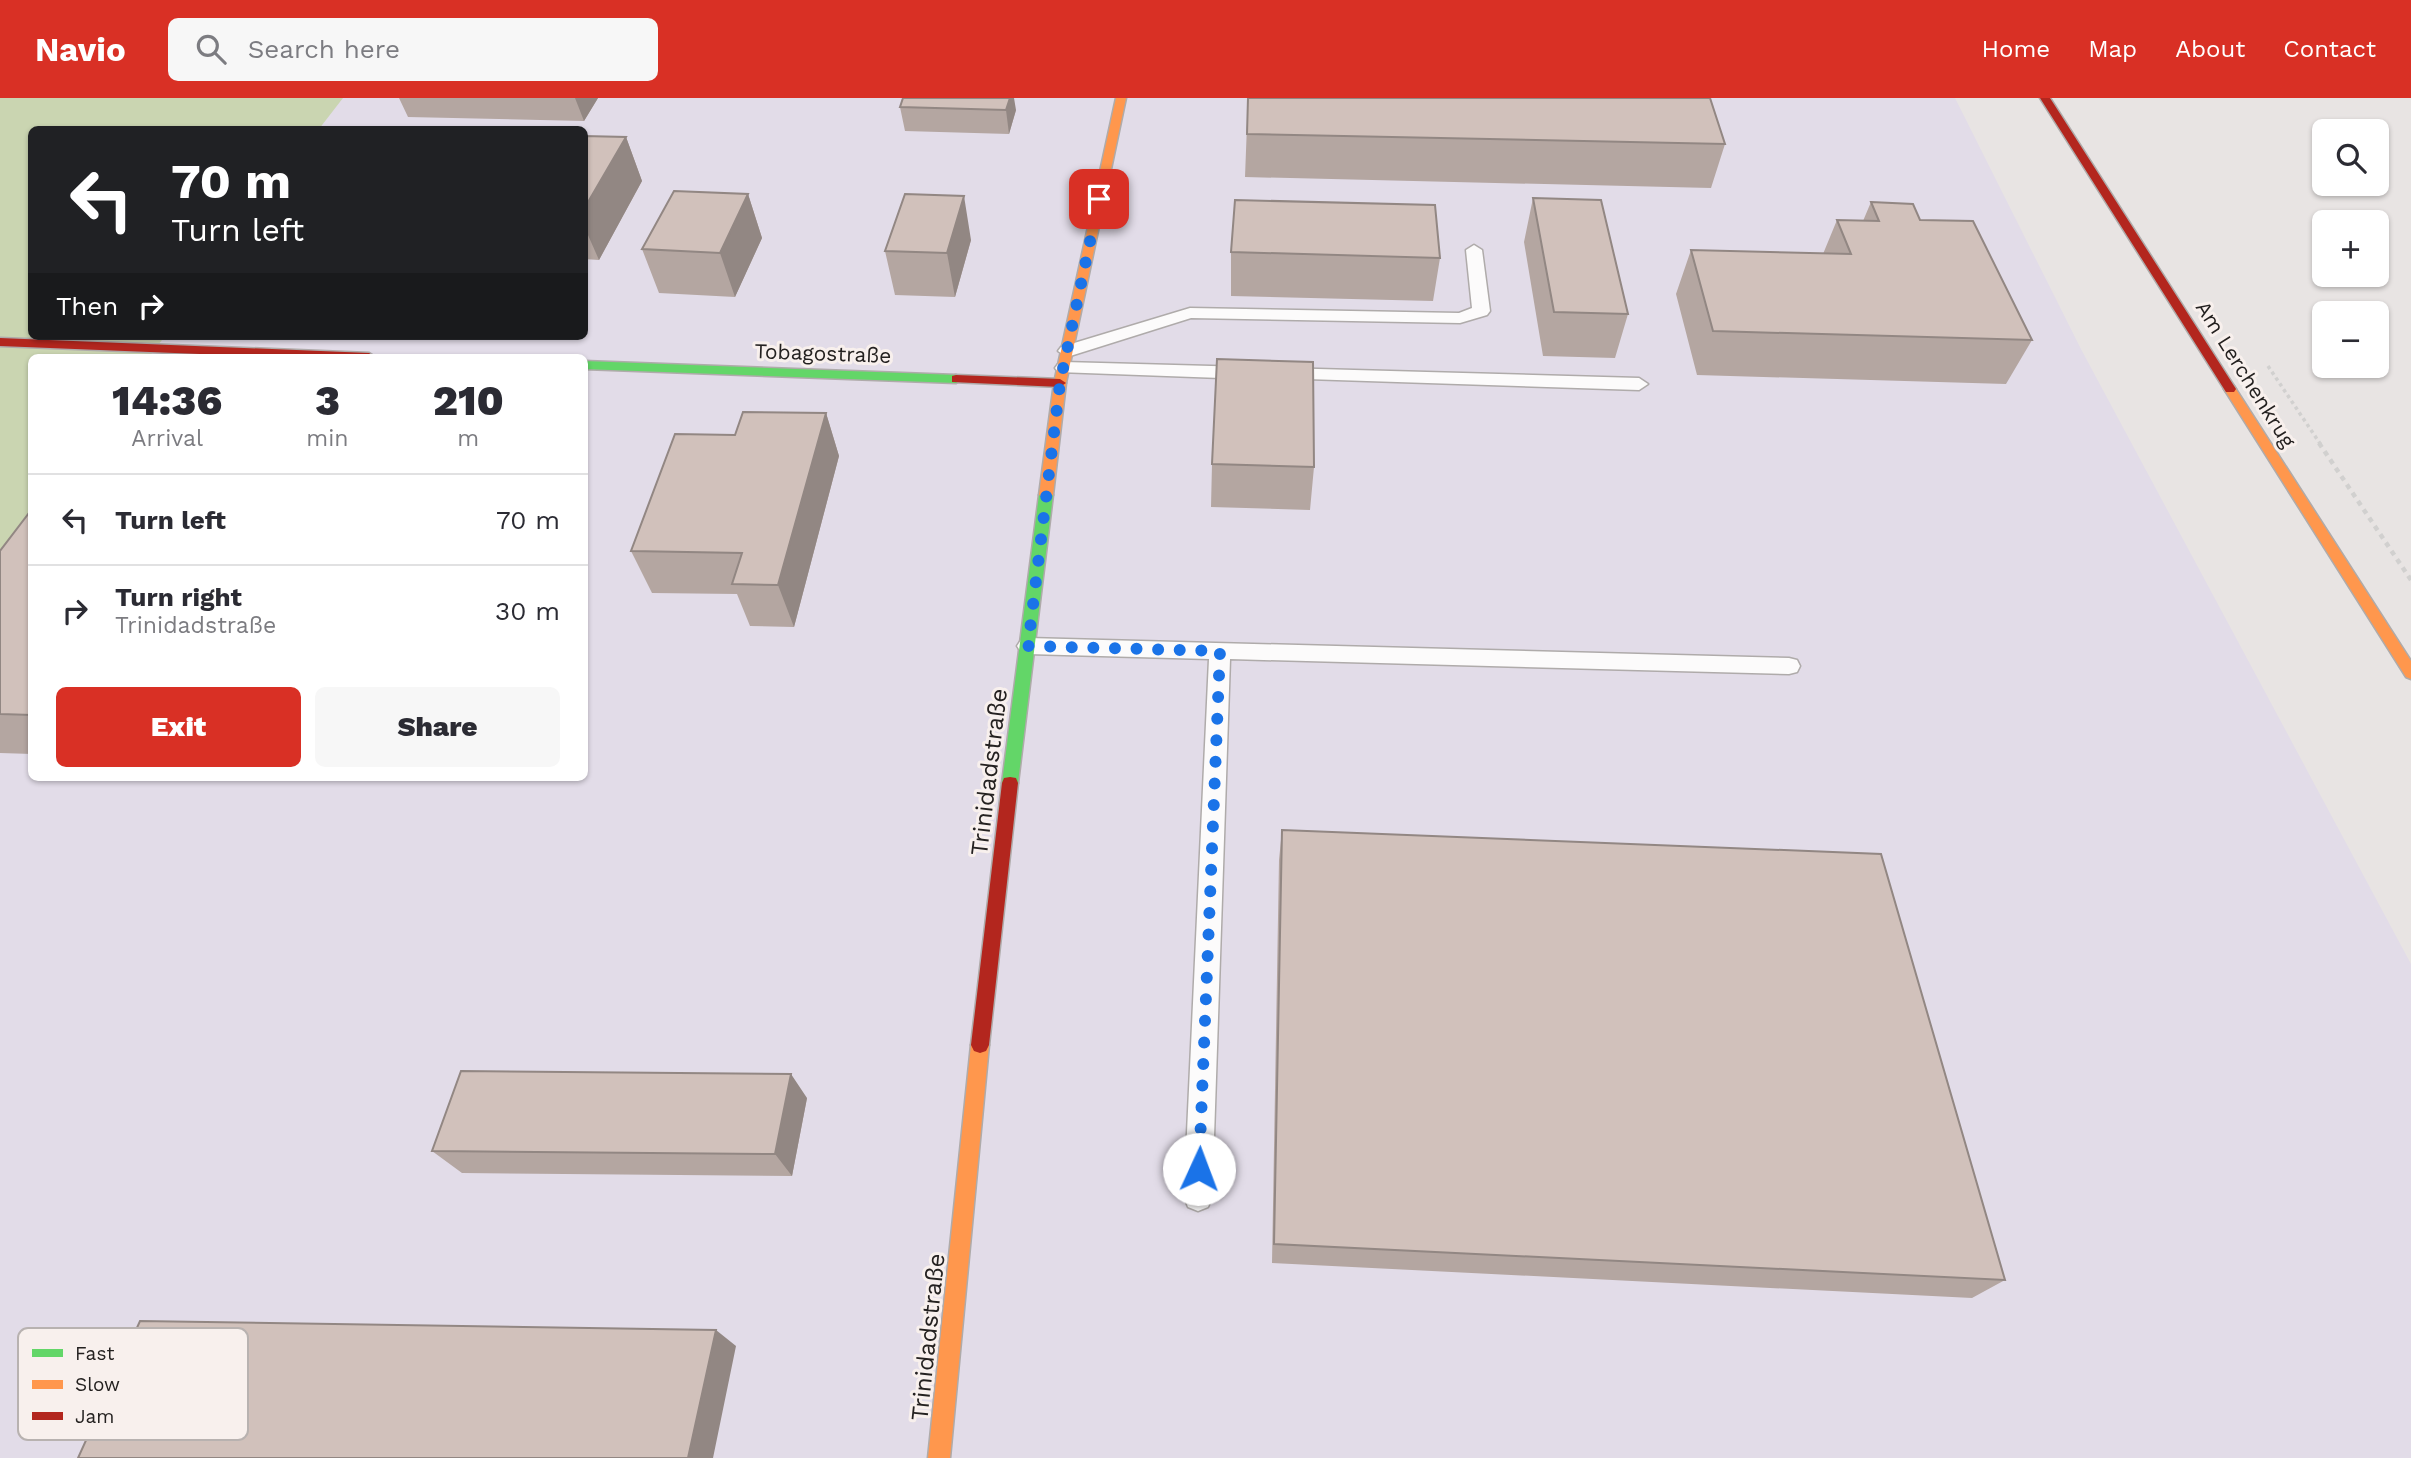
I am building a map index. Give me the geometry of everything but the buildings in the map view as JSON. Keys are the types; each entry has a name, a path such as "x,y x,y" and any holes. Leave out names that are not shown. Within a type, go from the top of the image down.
{"street":[{"name":"Trinidadstraße","path":"939,1458 990,938 1064,368 1121,98"},
{"name":"Am Lerchenkrug","path":"2045,98 2411,673"},
{"path":"0,342 295,354"},
{"name":"Tobagostraße","path":"588,365 1064,368"}],"lane":[{"path":"1064,368 1190,313 1460,318 1481,311 1474,250"},
{"path":"1064,368 1639,384"},
{"path":"1028,646 1789,666"},
{"path":"1198,1197 1220,651"}],"shaded area":[{"path":"105,98 1955,98 2082,351 2411,964 2411,1458 0,1458 0,207 28,320 28,340 588,340 588,126 78,126"}],"green space":[{"path":"0,98 343,98 321,126 28,126 28,340 162,340 151,354 28,354 28,519 0,557"}],"traffic: fast":[{"path":"588,365 956,379"},
{"path":"1010,783 1046,495"}],"traffic: slow":[{"path":"1046,495 1060,383 1121,98"},
{"path":"2230,389 2411,673"},
{"path":"939,1458 980,1045"}],"traffic: jam":[{"path":"2045,98 2230,389"},
{"path":"0,342 295,354"},
{"path":"956,379 1060,383"},
{"path":"980,1045 1010,783"}],"route":[{"path":"1099,199 1060,383 1028,646 1220,651 1199,1169"}]}
